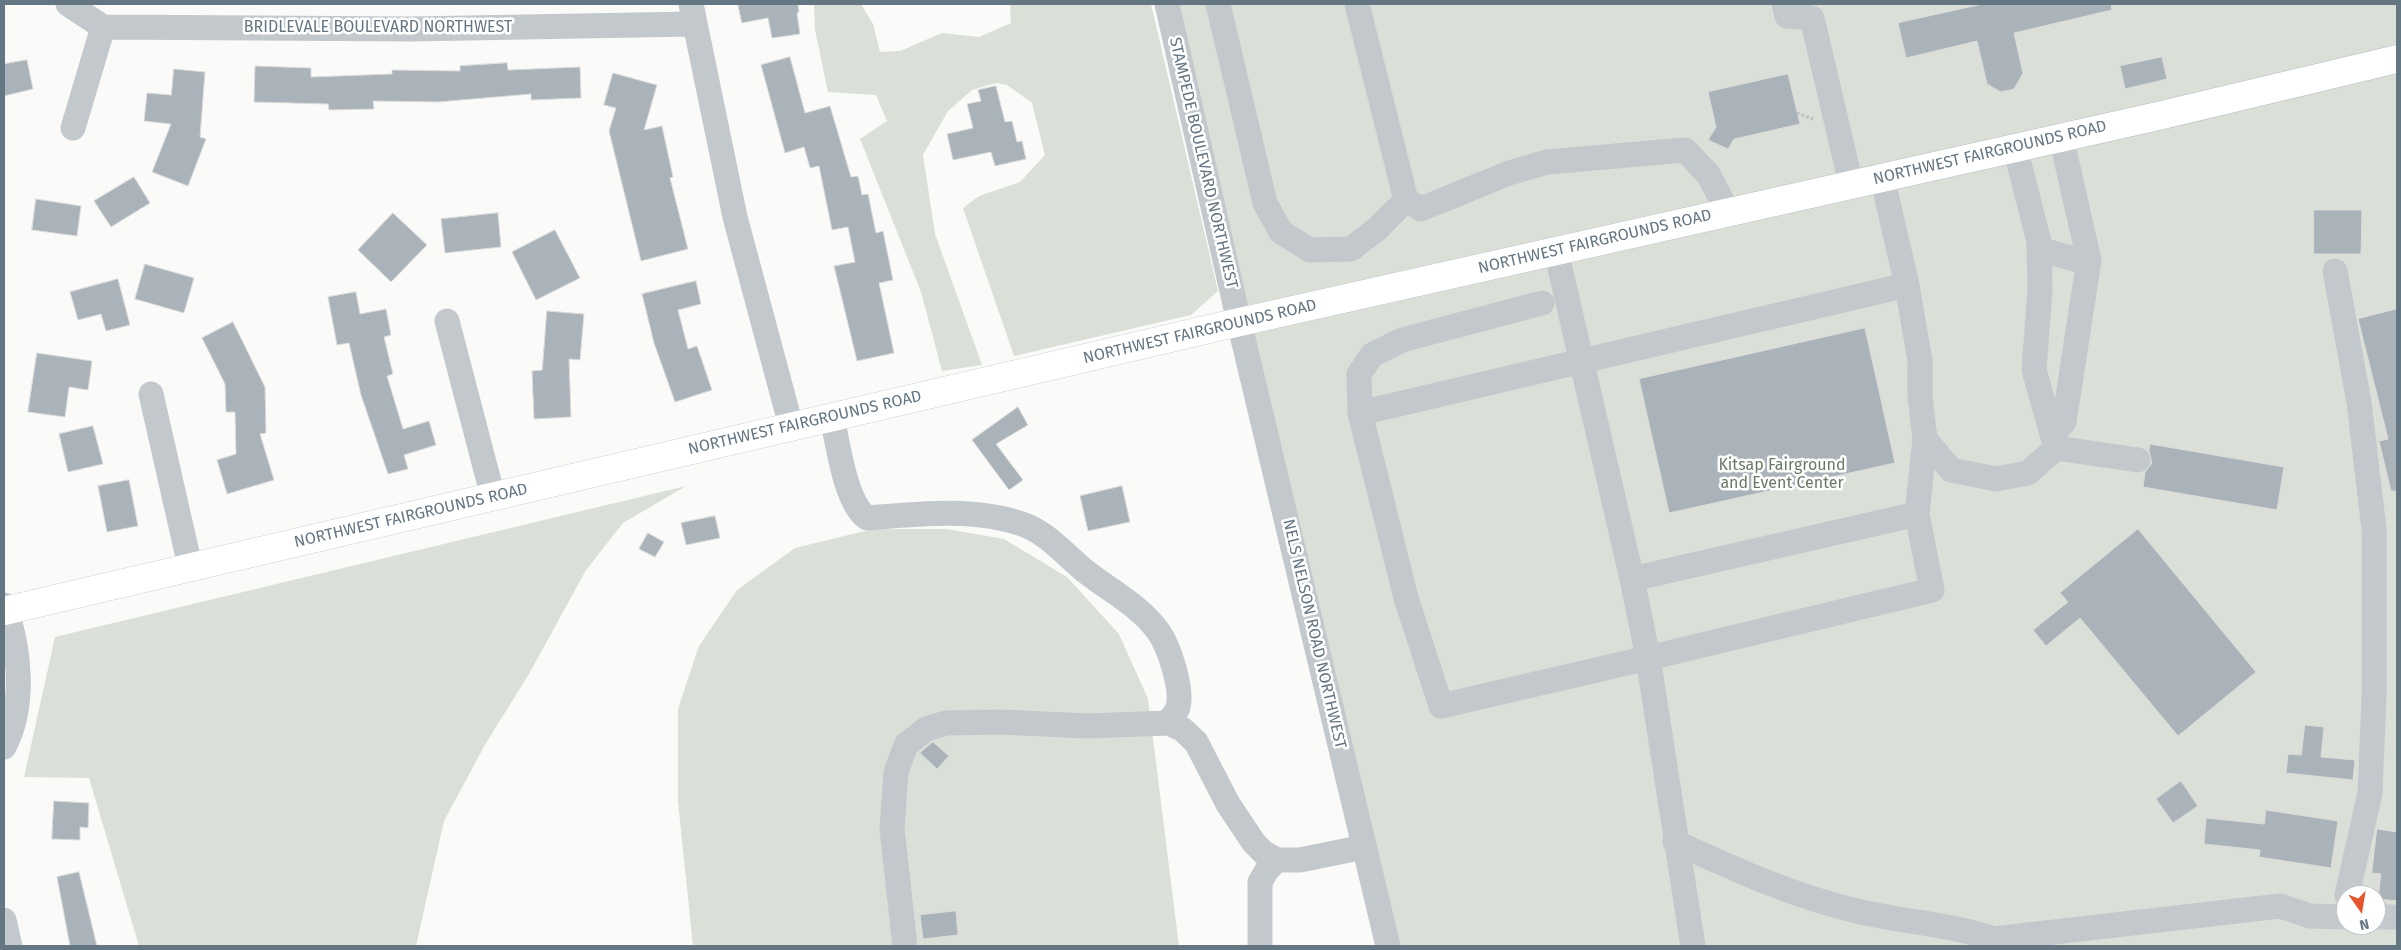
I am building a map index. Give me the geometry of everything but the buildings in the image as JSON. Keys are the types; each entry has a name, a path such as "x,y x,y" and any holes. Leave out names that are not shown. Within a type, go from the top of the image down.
{"main road":[{"name":"NORTHWEST FAIRGROUNDS ROAD","path":"4,609 493,497 1239,322 2015,148 2397,59"}],"street":[{"path":"68,4 103,27 73,128"},
{"name":"STAMPEDE BOULEVARD NORTHWEST","path":"1167,4 1239,322"},
{"path":"1218,4 1266,203 1281,232 1310,250 1351,249 1377,230 1406,200"},
{"path":"1357,4 1406,200 1420,209 1509,174 1547,162 1685,150 1708,174 1728,212"},
{"path":"1784,4 1787,16 1812,18 1851,184"},
{"name":"BRIDLEVALE BOULEVARD NORTHWEST","path":"103,27 411,29 693,14 735,218 791,426"},
{"path":"1925,439 1951,470 1996,479 2028,473 2054,441 2064,422 2088,263 2061,137"},
{"path":"2015,148 2039,249 2040,290 2034,370 2054,441"},
{"path":"1542,303 1402,340 1372,355 1359,374 1360,413 1406,598 1441,706 1932,590 1917,514 1925,439 1920,396 1920,361 1907,285 1882,178"},
{"path":"2039,249 2088,263"},
{"path":"1556,251 1632,579 1648,658 1675,842 1693,946"},
{"path":"2335,272 2359,402 2374,529 2374,697 2370,793 2350,885"},
{"path":"1360,413 1907,285"},
{"path":"447,321 493,497"},
{"name":"NELS NELSON ROAD NORTHWEST","path":"1239,322 1388,946"},
{"path":"151,394 190,566"},
{"path":"832,417 851,496 859,512 867,518 964,514 1022,524 1044,535 1083,570 1136,609 1159,632 1174,668 1178,687 1178,708 1168,723"},
{"path":"2054,441 2138,460"},
{"path":"1632,579 1917,514"},
{"path":"4,609 18,666 16,704 9,737 4,747"},
{"path":"905,946 892,829 896,772 906,745 926,729 946,723 1001,722 1087,726 1168,723 1182,729 1196,742 1228,804 1254,843 1264,853 1277,860 1300,860 1364,847"},
{"path":"1675,842 1749,877 1809,899 1863,912 1923,922 2003,942 2280,906 2310,916 2336,909"},
{"path":"1260,946 1260,882 1267,870 1277,860"},
{"path":"4,920 10,946"}],"green space":[{"path":"814,4 861,4 873,24 880,52 900,51 942,33 979,37 1011,23 1010,4 1151,4 1218,291 1191,315 1014,356 963,208 979,196 1020,182 1045,155 1032,103 1007,85 996,83 972,90 948,111 923,155 935,234 982,365 942,371 921,292 860,139 887,121 876,95 828,92 815,30"},
{"name":"Kitsap Fairground and Event Center","path":"1167,4 2397,4 2397,946 1388,946"},
{"path":"686,486 623,523 586,570 529,674 486,743 444,821 416,946 139,946 89,778 24,777 55,637"},
{"path":"873,529 946,529 1004,539 1067,577 1119,634 1148,699 1179,946 693,946 678,802 678,709 699,646 737,590 795,548"}]}
